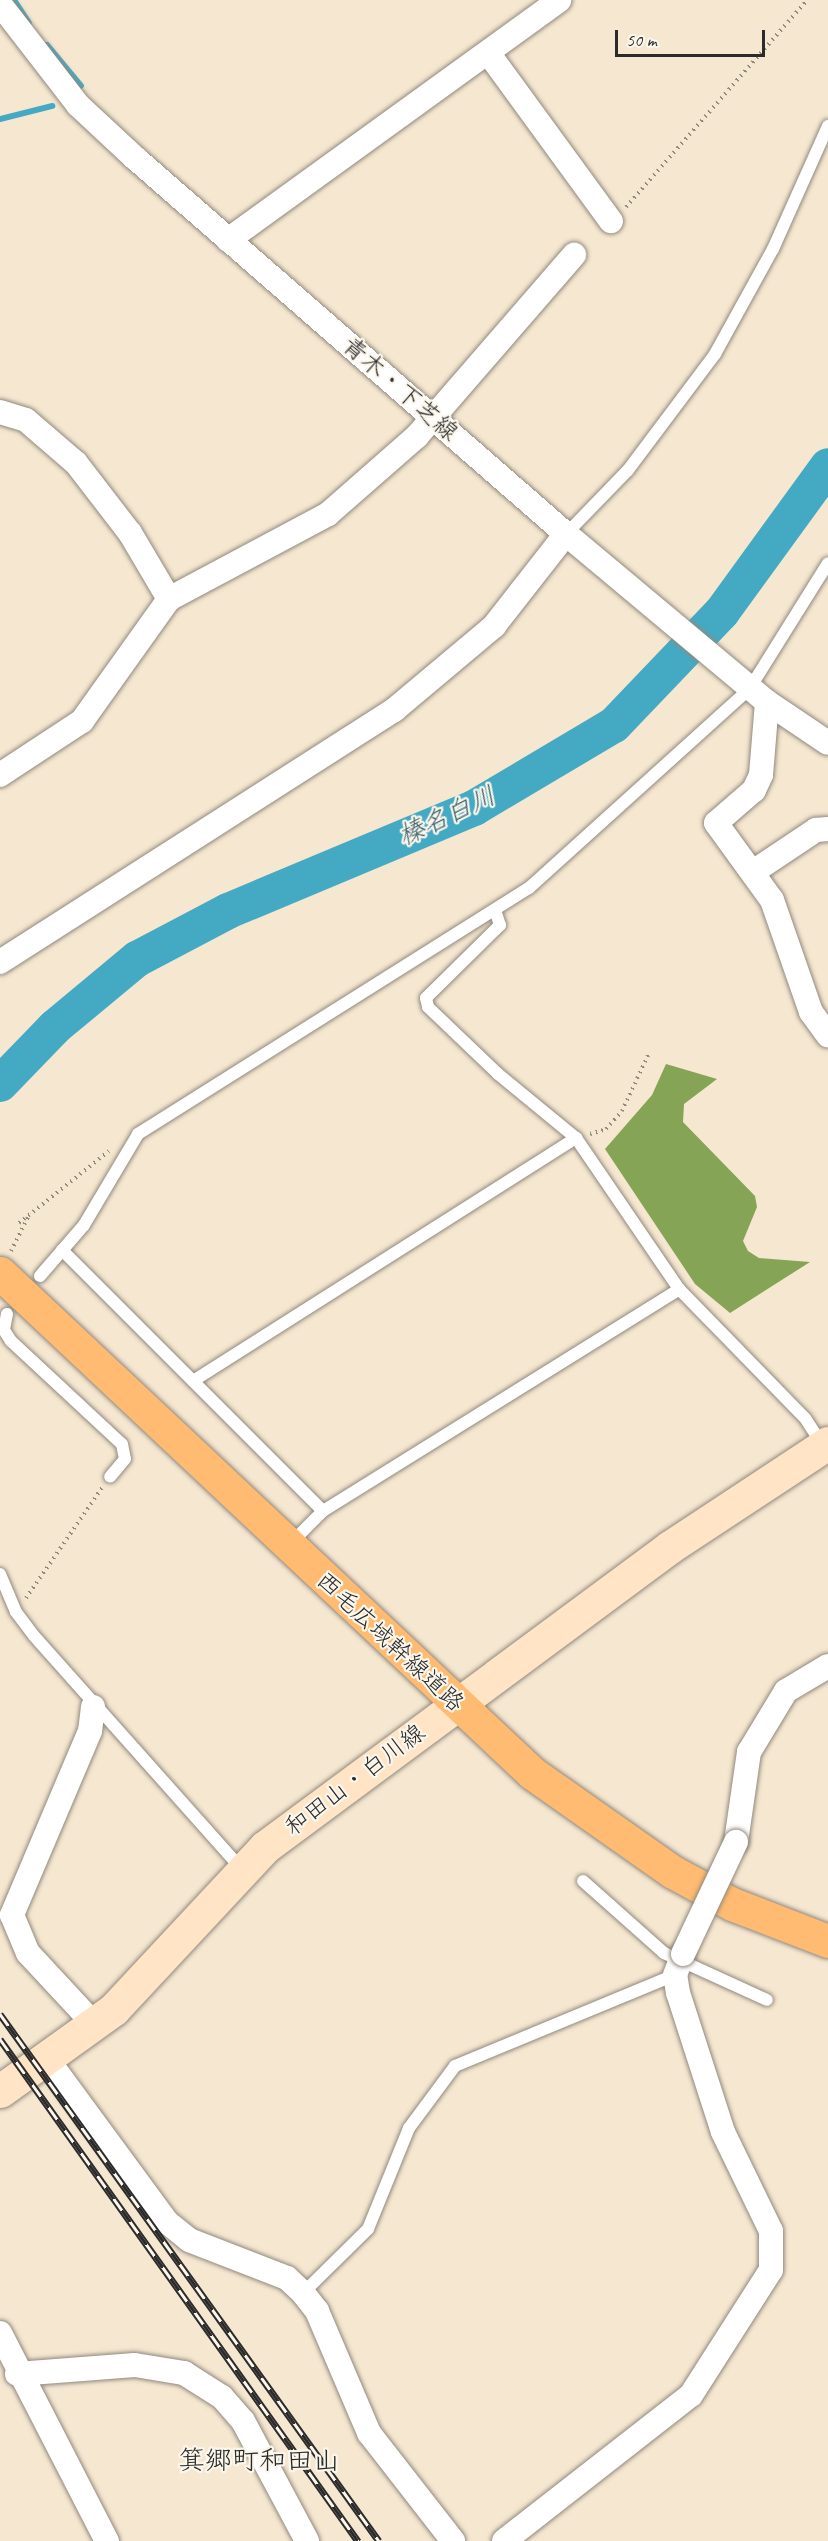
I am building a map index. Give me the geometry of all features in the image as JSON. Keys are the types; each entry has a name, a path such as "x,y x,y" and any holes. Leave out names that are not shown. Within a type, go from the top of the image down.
{"main road":[{"name":"西毛広域幹線道路","path":"5,1262 288,1546 458,1706 582,1812 673,1872 732,1904 828,1941"}],"street":[{"path":"228,240 489,54 529,9 559,0"},
{"name":"青木・下芝線","path":"0,4 78,105 228,240 575,541 750,688 828,743"},
{"path":"489,54 611,221"},
{"path":"0,775 82,721 169,598 328,514 434,418 574,255"},
{"path":"0,412 26,420 76,463 130,533 169,598"},
{"path":"0,962 394,710 494,626 575,541"},
{"path":"750,688 761,776 754,790 716,823 772,900 811,1012 828,1035"},
{"path":"753,872 816,830 828,829"},
{"name":"和田山・白川線","path":"0,2091 48,2060 94,2024 242,1869 670,1547 826,1445"},
{"path":"504,2541 691,2395 771,2270 771,2231 723,2132 679,1964 736,1842 749,1752 786,1691 828,1666"},
{"path":"93,1707 90,1731 12,1915 28,1953 94,2024"},
{"path":"48,2060 167,2222 189,2240 287,2278 303,2293 317,2311 369,2433 453,2541"},
{"path":"0,2332 17,2374 107,2541"},
{"path":"17,2374 135,2365 184,2373 222,2397 243,2421 307,2541"}],"lane":[{"path":"575,541 715,354 773,249 828,126"},
{"path":"40,1276 62,1250 138,1134 496,913 750,688 828,563"},
{"path":"496,913 500,925 426,998 428,1006 498,1074 576,1138 679,1289 805,1418 826,1445"},
{"path":"194,1381 576,1138"},
{"path":"62,1250 323,1511"},
{"path":"288,1546 323,1511 679,1289"},
{"path":"7,1314 4,1330 11,1341 122,1444 125,1459 110,1477"},
{"path":"0,1574 16,1612 93,1707 242,1869"},
{"path":"583,1881 638,1933 679,1964 767,2000"},
{"path":"303,2293 368,2229 409,2128 455,2066 679,1964"}],"path":[{"path":"611,221 661,172 807,0"},
{"path":"576,1138 606,1129 622,1112 649,1053"},
{"path":"19,1223 93,1160 138,1134"},
{"path":"5,1262 31,1212"},
{"path":"16,1612 110,1477"}],"green space":[{"path":"666,1064 717,1079 684,1104 683,1122 755,1196 757,1207 743,1241 748,1251 759,1258 810,1262 730,1313 695,1284 605,1149 652,1095"}],"waterway":[{"path":"14,0 29,23"},
{"path":"47,45 81,86"},
{"path":"0,119 52,106"},
{"name":"榛名白川","path":"0,1084 55,1027 137,959 228,911 474,808 614,725 722,612 828,466"}],"railway":[{"path":"0,2014 379,2541"},
{"path":"0,2039 358,2541"}],"district":[{"name":"箕郷町和田山","path":"259,2461"}]}
